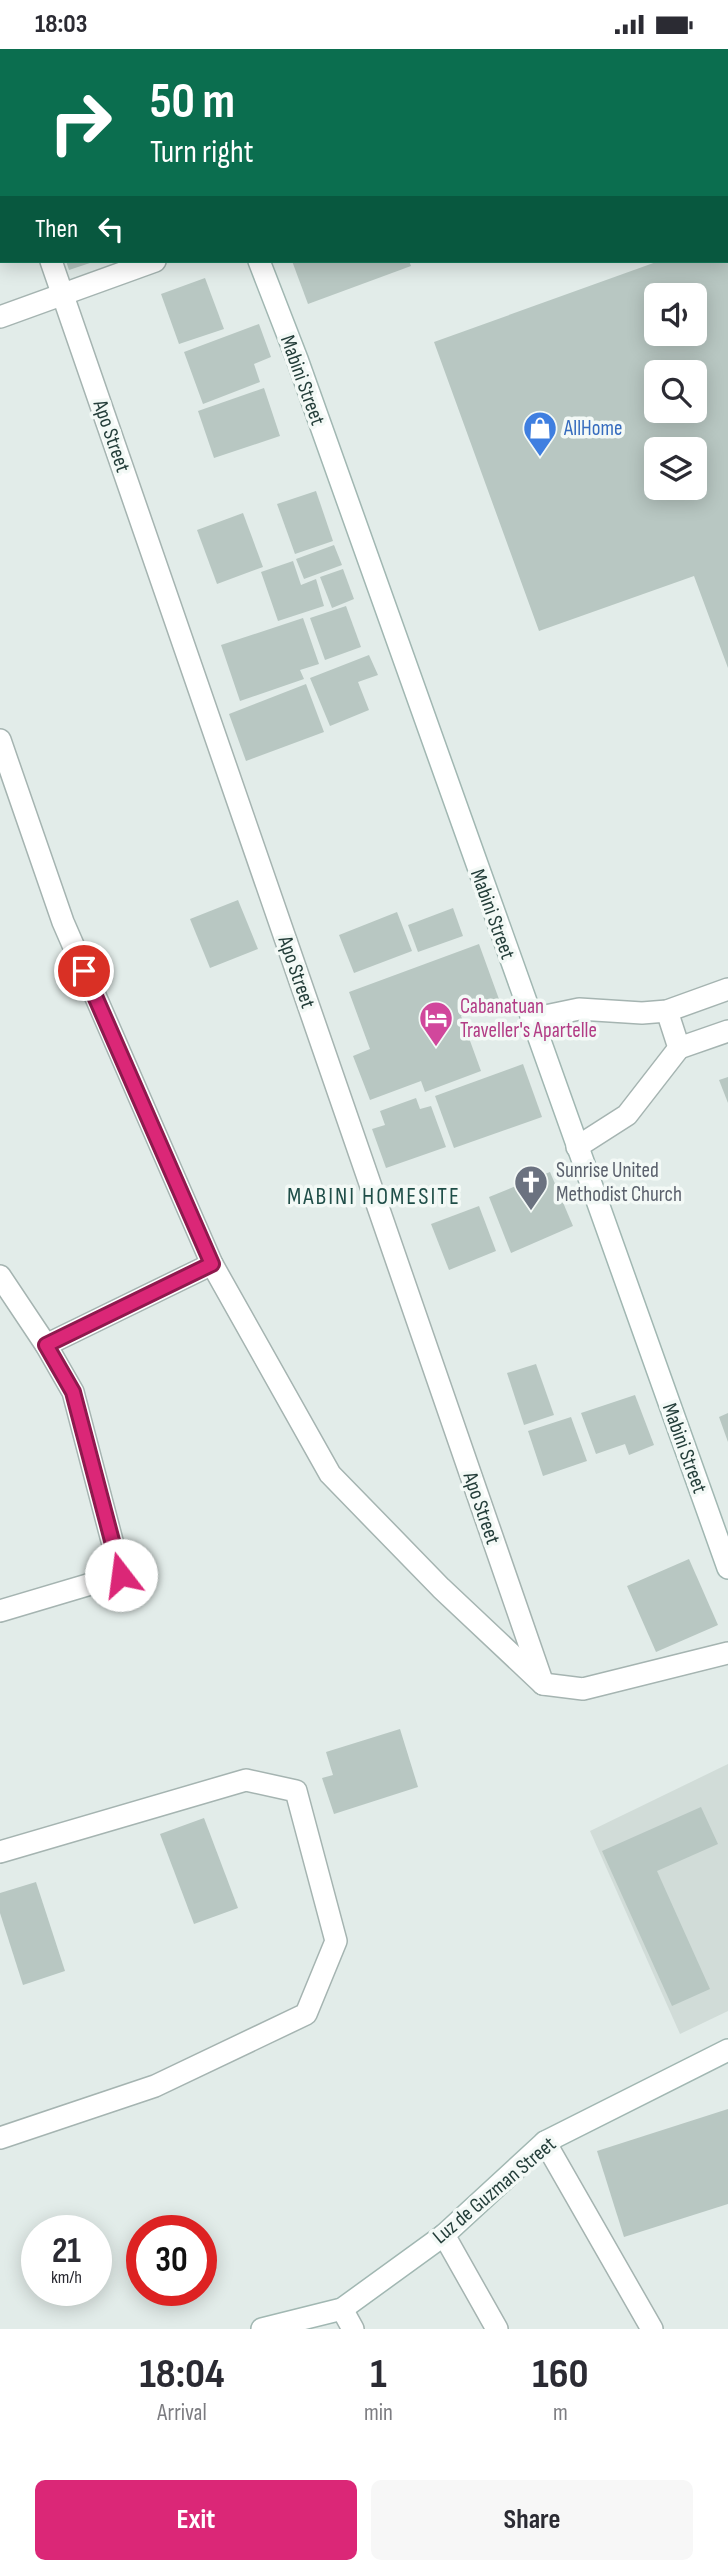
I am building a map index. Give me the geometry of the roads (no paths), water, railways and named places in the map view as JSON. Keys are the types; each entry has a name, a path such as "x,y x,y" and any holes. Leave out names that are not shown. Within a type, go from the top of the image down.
{"street":[{"name":"Apo Street","path":"52,263 543,1684"},
{"path":"0,317 149,263"},
{"name":"Mabini Street","path":"260,263 728,1568"},
{"path":"0,740 63,922 212,1264 330,1474 441,1588 543,1684 583,1689 728,1653"},
{"path":"531,1019 579,1009 642,1013 667,1011 728,989"},
{"path":"667,1011 679,1048"},
{"path":"577,1147 627,1115 679,1048 728,1031"},
{"path":"46,1345 212,1264"},
{"path":"0,1276 46,1345 73,1392 121,1575 0,1611"},
{"path":"0,1852 246,1780 296,1791 336,1941 306,2014 155,2086 0,2138"},
{"name":"Luz de Guzman Street","path":"262,2329 342,2309 443,2235 545,2142 728,2050"},
{"path":"545,2142 652,2329"},
{"path":"443,2235 496,2329"},
{"path":"342,2309 353,2329"}],"place":[{"name":"AllHome","path":"540,458"},
{"name":"Cabanatuan Traveller's Apartelle","path":"436,1048"},
{"name":"Sunrise United Methodist Church","path":"531,1212"}],"district":[{"name":"MABINI HOMESITE","path":"374,1196"}]}
